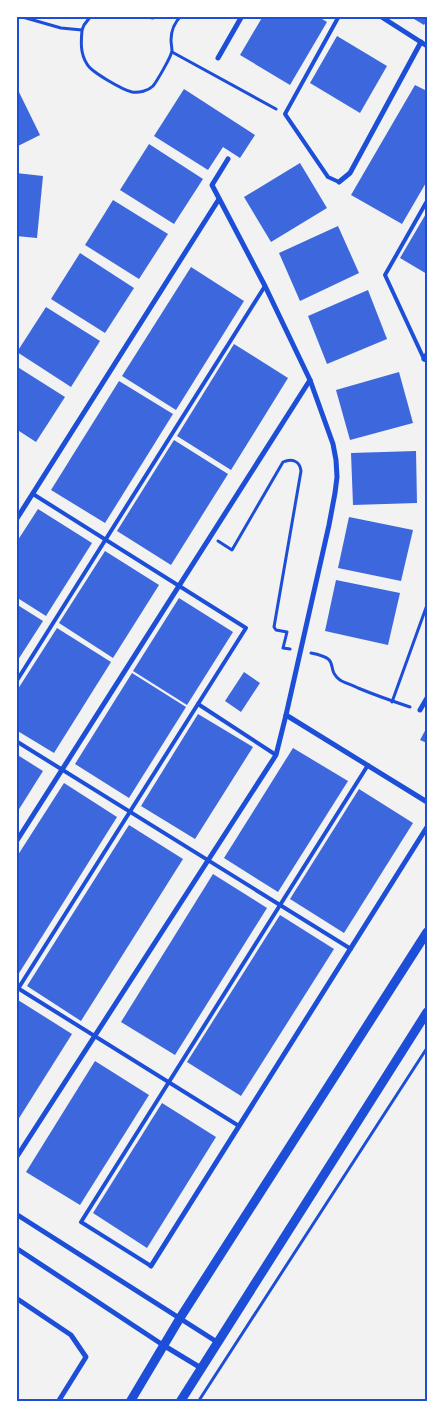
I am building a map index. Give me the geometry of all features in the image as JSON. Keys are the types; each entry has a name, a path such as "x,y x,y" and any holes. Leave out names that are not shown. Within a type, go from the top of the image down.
{"street":[{"path":"218,58 242,16"},
{"path":"380,16 427,46"},
{"path":"339,182 350,173 421,42"},
{"path":"16,1158 276,754 336,493 337,477 333,444 310,380 265,286 212,186 228,159"},
{"path":"16,520 219,199"},
{"path":"16,842 310,380"},
{"path":"420,710 427,698"},
{"path":"286,715 427,802"},
{"path":"151,1266 427,827"},
{"path":"130,1402 180,1318 427,932"},
{"path":"180,1402 427,1012"},
{"path":"16,1214 217,1342"},
{"path":"16,1248 201,1368"},
{"path":"16,1298 71,1335 86,1357 58,1402"}],"lane":[{"path":"339,16 285,114 328,177 339,182"},
{"path":"426,358 385,275 427,201"},
{"path":"16,682 265,286"},
{"path":"33,494 246,628 17,989 239,1126"},
{"path":"198,704 276,754"},
{"path":"16,741 350,949"},
{"path":"151,1266 82,1222 368,765"}],"path":[{"path":"18,16 61,28 82,30"},
{"path":"91,16 82,30 80,46 90,68 132,92 145,91 153,86 172,52 171,33 176,21 181,16"},
{"path":"143,16 153,18 156,16"},
{"path":"172,52 285,114"},
{"path":"210,537 232,550 283,462 291,460 300,465 302,472 274,627 276,630 286,632 283,648 322,655 328,658 334,674 339,680 392,702 420,710"},
{"path":"392,702 427,605"},
{"path":"198,1402 427,1048"}],"building":[{"path":"263,16 317,16 327,22 290,85 240,55"},
{"path":"409,16 427,16 427,20 424,25"},
{"path":"337,36 387,66 360,113 310,83"},
{"path":"415,85 427,91 427,181 402,224 351,195"},
{"path":"16,86 40,135 16,147"},
{"path":"184,89 255,135 240,158 223,147 208,170 154,136"},
{"path":"149,144 203,179 174,224 120,190"},
{"path":"300,163 327,208 271,242 244,197"},
{"path":"16,173 43,176 37,238 16,236"},
{"path":"113,200 168,234 139,279 85,245"},
{"path":"427,212 427,274 400,258"},
{"path":"338,226 359,273 300,301 279,253"},
{"path":"80,253 134,288 105,333 51,299"},
{"path":"191,267 244,301 176,410 122,376"},
{"path":"368,290 387,339 327,364 308,316"},
{"path":"46,307 100,341 71,387 17,352"},
{"path":"234,344 288,378 231,470 177,436"},
{"path":"16,366 65,397 36,442 16,429"},
{"path":"399,372 413,423 350,440 336,390"},
{"path":"119,381 173,414 105,523 51,490"},
{"path":"174,440 228,474 171,565 117,531"},
{"path":"416,451 417,503 353,505 351,453"},
{"path":"38,509 92,543 46,616 16,597 16,543"},
{"path":"349,517 413,530 401,581 338,568"},
{"path":"105,551 159,585 113,658 59,623"},
{"path":"336,580 400,593 388,645 325,631"},
{"path":"179,598 233,632 187,705 133,671"},
{"path":"16,604 43,621 16,663"},
{"path":"57,628 111,662 54,753 16,730 16,692"},
{"path":"244,672 260,683 241,712 225,701"},
{"path":"132,673 186,707 129,798 75,764"},
{"path":"198,714 253,747 195,839 141,806"},
{"path":"427,727 427,743 420,740"},
{"path":"293,748 348,781 278,892 224,858"},
{"path":"16,754 43,771 16,814"},
{"path":"64,783 117,817 16,978 16,858"},
{"path":"359,789 413,823 344,933 290,899"},
{"path":"129,825 183,859 81,1021 27,986"},
{"path":"213,874 267,908 175,1055 121,1022"},
{"path":"280,915 334,949 241,1096 187,1062"},
{"path":"18,1000 72,1034 16,1123 16,1004"},
{"path":"95,1061 149,1095 80,1205 26,1172"},
{"path":"162,1103 216,1137 147,1248 93,1213"}]}
